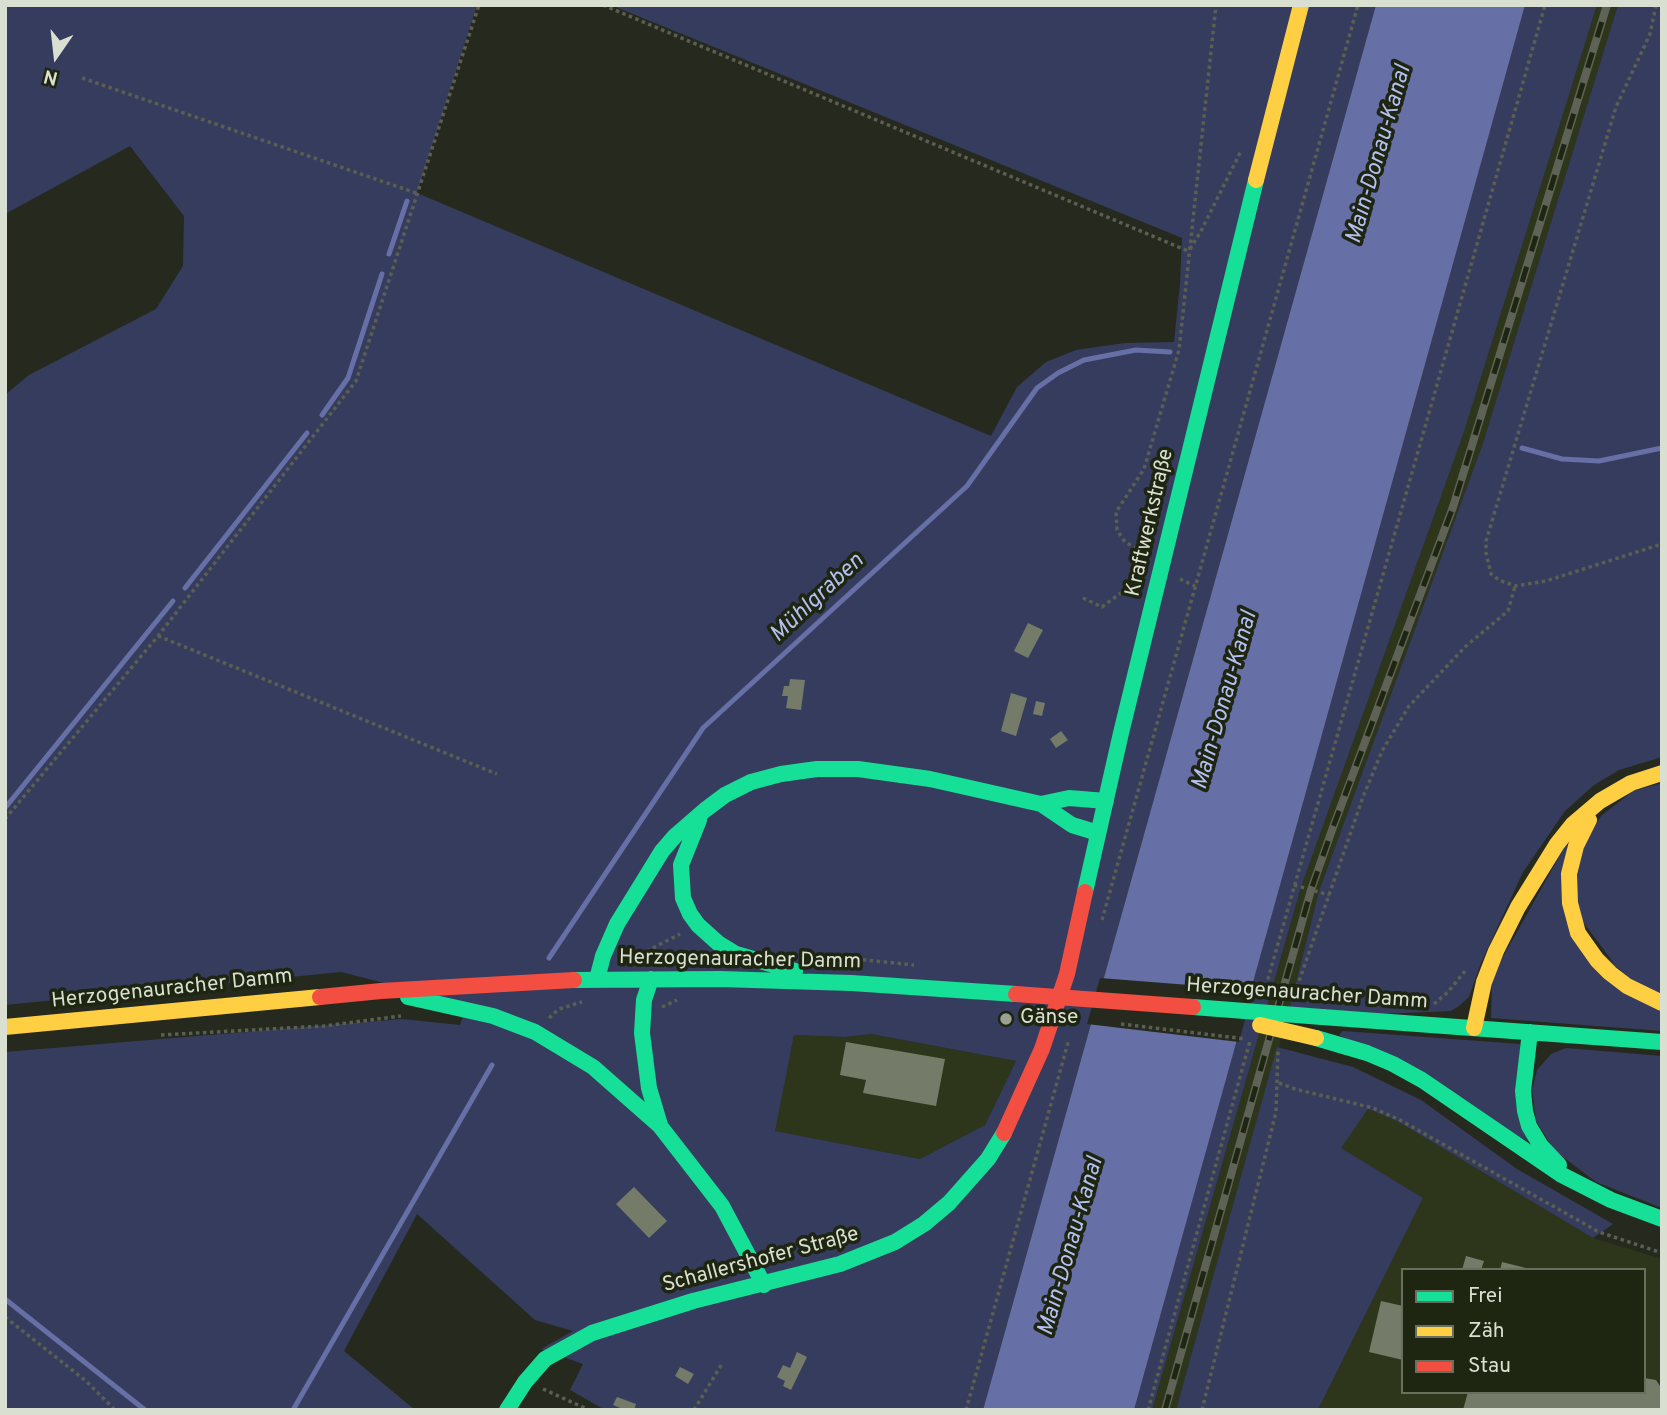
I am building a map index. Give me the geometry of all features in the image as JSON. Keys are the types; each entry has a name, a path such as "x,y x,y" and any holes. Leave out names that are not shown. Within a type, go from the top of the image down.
{"main road":[{"name":"Kraftwerkstraße","path":"1042,1049 1067,975 1098,833 1217,334 1301,5"},
{"path":"597,979 603,956 617,924 644,877 675,835 725,795 751,782 817,769 894,772 1041,804 1072,825 1098,833"},
{"path":"1474,1028 1475,1014 1489,966 1518,907 1557,844 1573,824 1600,801 1631,782 1662,773"},
{"path":"1041,804 1069,798 1106,802"},
{"path":"1600,801 1582,831 1572,861 1569,887 1573,919 1586,946 1597,960 1627,986 1662,1003"},
{"path":"705,810 688,844 681,865 680,879 684,898 698,925 718,943 736,954 761,963 851,983"},
{"name":"Herzogenauracher Damm","path":"5,1027 381,991 597,979 651,979 851,983 1662,1042"},
{"path":"651,979 644,1000 642,1032 649,1088 660,1126"},
{"path":"381,991 493,1016 535,1032 593,1067 660,1126 722,1206 764,1284"},
{"path":"1184,1007 1316,1038 1367,1054 1422,1080 1534,1158 1585,1189 1662,1219"},
{"path":"1530,1032 1524,1091 1529,1126 1541,1146 1585,1189"},
{"name":"Schallershofer Straße","path":"507,1410 536,1368 556,1351 592,1333 680,1305 807,1274 866,1256 924,1224 950,1203 988,1159 1008,1126 1042,1049"}],"path":[{"path":"5,819 158,636 356,381 479,5"},
{"path":"603,5 1188,251"},
{"path":"1139,551 1125,542 1117,530 1116,512 1144,469 1180,350 1188,251 1216,5"},
{"path":"1100,927 1358,5"},
{"path":"1264,993 1545,5"},
{"path":"1656,5 1650,34 1616,107 1486,541 1487,564 1491,574 1515,586 1546,581 1662,544"},
{"path":"82,78 416,193"},
{"path":"1188,251 1201,231 1242,149"},
{"path":"1289,998 1296,990 1363,797 1394,729 1409,706 1466,646 1508,611 1515,586"},
{"path":"1083,598 1102,607 1122,592"},
{"path":"158,636 497,774"},
{"path":"1294,886 1329,894"},
{"path":"1111,1023 1251,1040"},
{"path":"1147,1410 1252,1033"},
{"path":"966,1410 1070,1034"},
{"path":"1202,1410 1276,1112 1278,1048"},
{"path":"1279,1083 1373,1108 1599,1232 1662,1253"},
{"path":"5,1317 86,1381 115,1410"},
{"path":"694,1410 723,1362"},
{"path":"525,1382 589,1410"}],"shaded area":[{"path":"5,5 477,5 417,193 991,436 1017,387 1046,362 1076,350 1125,343 1174,342 1182,238 611,5 1376,5 983,1410 605,1410 570,1390 583,1364 541,1349 573,1331 535,1320 417,1214 344,1351 415,1410 5,1410 5,1052 402,1019 460,1025 467,1004 341,972 5,1005 5,395 29,375 156,309 183,266 184,216 130,146 5,214","holes":["871,1034 1016,1061 985,1125 920,1159 775,1131 794,1035 845,1037"]},
{"path":"1525,5 1597,5 1463,435 1301,887 1152,1410 1134,1410"},
{"path":"1597,5 1618,5 1483,443 1319,891 1287,1018 1176,1410 1152,1410 1301,887 1463,435"},
{"path":"1618,5 1662,5 1662,757 1619,770 1594,785 1565,811 1523,872 1481,963 1469,997 1459,1006 1451,1011 1287,1018 1319,891 1483,443"},
{"path":"1662,783 1662,996 1622,974 1580,918 1575,887 1583,847 1601,816 1633,791"},
{"path":"1567,843 1565,916 1662,1011 1662,1031 1491,1018 1492,983 1499,964"},
{"path":"1343,1031 1520,1044 1531,1143 1339,1035"},
{"path":"871,1034 1016,1061 985,1125 920,1159 774,1131 794,1035 845,1037"},
{"path":"1277,1047 1353,1067 1421,1100 1517,1169 1613,1224 1593,1238 1397,1121 1368,1109 1341,1148 1423,1198 1318,1410 1176,1410"},
{"path":"1566,1048 1662,1056 1662,1208 1596,1182 1554,1150 1536,1121 1532,1090 1537,1070 1551,1054"},
{"path":"1368,1109 1397,1121 1593,1238 1662,1259 1662,1410 1318,1410 1423,1198 1340,1148"}],"water":[{"name":"Main-Donau-Kanal","path":"1376,5 1525,5 1134,1410 983,1410"}],"pier":[{"path":"1100,978 1253,990 1239,1042 1087,1024"}],"building":[{"path":"1028,623 1043,630 1028,658 1014,651"},
{"path":"790,679 805,680 801,710 786,708 788,696 782,696 784,686 789,686"},
{"path":"1011,693 1027,698 1016,736 1001,731"},
{"path":"1036,701 1045,703 1042,716 1033,714"},
{"path":"1061,731 1068,740 1056,748 1050,739"},
{"path":"846,1042 945,1059 936,1106 863,1093 866,1080 840,1075"},
{"path":"634,1187 667,1221 649,1238 616,1204"},
{"path":"1466,1256 1484,1261 1482,1268 1463,1268"},
{"path":"1502,1262 1526,1268 1500,1268"},
{"path":"1381,1301 1401,1306 1401,1360 1369,1352"},
{"path":"797,1352 807,1357 791,1390 783,1386 785,1381 777,1377 783,1365 790,1368"},
{"path":"680,1367 694,1374 688,1384 675,1376"},
{"path":"1646,1378 1656,1380 1662,1389 1662,1410 1463,1410 1467,1394 1646,1394"},
{"path":"617,1397 636,1404 634,1410 613,1405"}],"waterway":[{"path":"389,254 407,201"},
{"path":"322,415 348,378 382,274"},
{"name":"Mühlgraben","path":"549,958 703,728 967,486 1037,388 1058,373 1084,360 1136,350 1170,352"},
{"path":"185,588 307,433"},
{"name":"Mühlgraben","path":"1522,448 1562,459 1599,461 1662,448"},
{"path":"5,808 173,601"},
{"path":"293,1410 492,1065"},
{"path":"5,1299 145,1410"}],"railway":[{"path":"1165,1410 1311,890 1453,507 1607,5"}],"traffic: fast":[{"path":"1085,892 1121,733 1256,180"},
{"path":"597,979 603,956 617,924 662,851 705,810 725,795 751,782 817,769 858,769 930,779 1041,804 1069,798 1106,801"},
{"path":"1041,804 1072,825 1098,833"},
{"path":"699,820 681,865 683,898 690,914 718,943 736,954 795,971"},
{"path":"651,979 644,1000 642,1033 649,1088 660,1125"},
{"path":"574,980 720,979 851,983 1016,994"},
{"path":"408,997 493,1016 535,1032 593,1067 660,1126 722,1206 764,1285"},
{"path":"1193,1007 1322,1017"},
{"path":"1322,1017 1662,1042"},
{"path":"1530,1032 1523,1091 1525,1111 1529,1126 1541,1146 1559,1165"},
{"path":"1316,1038 1367,1053 1393,1064 1422,1080 1560,1174 1611,1200 1662,1219"},
{"path":"507,1410 525,1382 545,1359 592,1333 693,1301 840,1264 895,1242 924,1224 949,1203 988,1159 1004,1133"}],"traffic: slow":[{"path":"1256,180 1301,5"},
{"path":"1474,1028 1484,982 1496,951 1518,907 1557,844 1573,824 1600,801 1631,783 1662,773"},
{"path":"1589,820 1576,846 1569,874 1570,903 1578,933 1610,973 1627,986 1662,1003"},
{"path":"5,1027 320,997"},
{"path":"1260,1025 1316,1038"}],"traffic: jam":[{"path":"1004,1133 1042,1049 1067,974 1085,892"},
{"path":"320,997 574,980"},
{"path":"1016,994 1193,1007"}],"place":[{"name":"Gänse","path":"1006,1019"}]}
